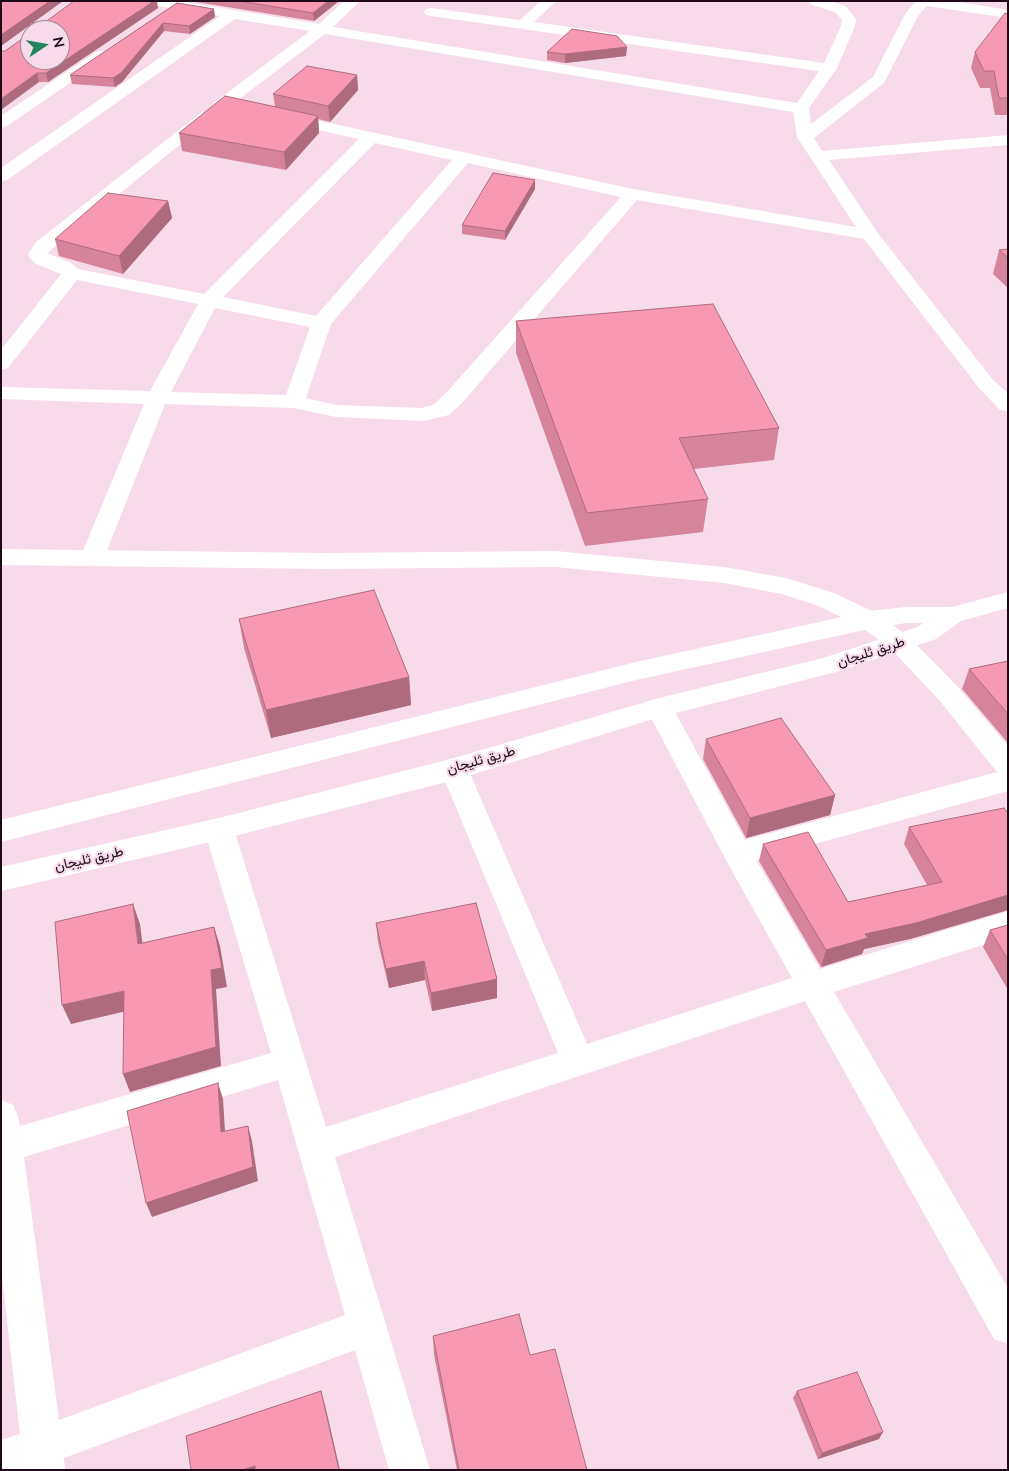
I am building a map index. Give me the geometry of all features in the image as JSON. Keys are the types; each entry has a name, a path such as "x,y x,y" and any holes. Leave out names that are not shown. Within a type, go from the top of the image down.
{"street":[{"path":"321,323 210,299 72,273 64,267 43,260 37,254 43,246 221,105 321,30 353,1"},
{"path":"397,42 442,1"},
{"path":"523,25 549,1"},
{"path":"806,136 879,80 912,14 924,1 1008,14"},
{"path":"819,2 840,9 849,19 848,26 829,68 801,108 806,136 870,235 986,384 1008,405"},
{"path":"155,9 178,3 321,30 801,108"},
{"path":"431,12 829,68"},
{"path":"1,176 231,14"},
{"path":"1,124 112,48"},
{"path":"221,105 633,194 870,235"},
{"path":"92,558 156,398 210,299 371,137"},
{"path":"818,156 1008,140"},
{"path":"294,402 321,323 464,158"},
{"path":"1,393 294,402 336,411 423,415 441,410 633,194"},
{"path":"1,364 72,273"},
{"path":"1,557 324,561 555,559 724,574 786,586 825,599 868,620 900,643 948,693 1008,766"},
{"name":"طريق ثليجان","path":"1,831 636,671 868,620 906,615 952,615 1008,600"},
{"name":"طريق ثليجان","path":"1,879 219,829 454,769 659,708 827,666 927,633 952,615"},
{"path":"659,708 738,854 1008,1325"},
{"path":"454,769 578,1061"},
{"path":"738,854 1008,780"},
{"path":"219,829 290,1062 410,1470"},
{"path":"315,1147 813,985 1008,924"},
{"path":"43,1458 3,1137 290,1062"},
{"path":"1,1462 43,1458 368,1326"}],"building":[{"path":"1,1 50,1 20,20 1,35"},
{"path":"74,1 154,1 70,57 70,20 48,20"},
{"path":"239,1 328,1 313,13"},
{"path":"177,3 214,9 189,26 163,23 121,73 113,78 70,75"},
{"path":"1005,13 1008,14 1008,98 999,98 994,71 984,71 975,52"},
{"path":"572,29 617,36 627,47 565,54 547,52"},
{"path":"20,40 20,70 50,70 46,73 37,73 1,99 1,51 5,51"},
{"path":"307,66 357,75 328,106 273,94"},
{"path":"225,96 318,116 284,152 179,133"},
{"path":"493,173 535,180 505,231 462,225"},
{"path":"108,193 168,201 119,256 55,239"},
{"path":"1008,249 1008,258 999,250"},
{"path":"713,304 779,428 679,438 708,499 587,513 516,321"},
{"path":"374,590 409,677 266,710 239,619"},
{"path":"1008,661 1008,714 969,669"},
{"path":"781,718 835,795 750,818 706,739"},
{"path":"1004,808 1008,813 1008,895 916,923 865,934 868,938 826,950 763,844 808,832 848,902 942,882 909,827"},
{"path":"476,903 497,979 431,993 424,961 386,969 376,923"},
{"path":"133,904 138,944 214,927 222,968 211,970 216,1047 123,1074 124,991 62,1005 55,922"},
{"path":"1008,925 1008,960 990,930"},
{"path":"218,1083 221,1132 248,1126 253,1167 146,1203 127,1111"},
{"path":"519,1314 530,1355 555,1349 587,1470 459,1470 433,1336"},
{"path":"857,1372 883,1432 822,1453 797,1391"},
{"path":"321,1391 339,1470 255,1470 255,1466 243,1470 191,1470 186,1436"}]}
